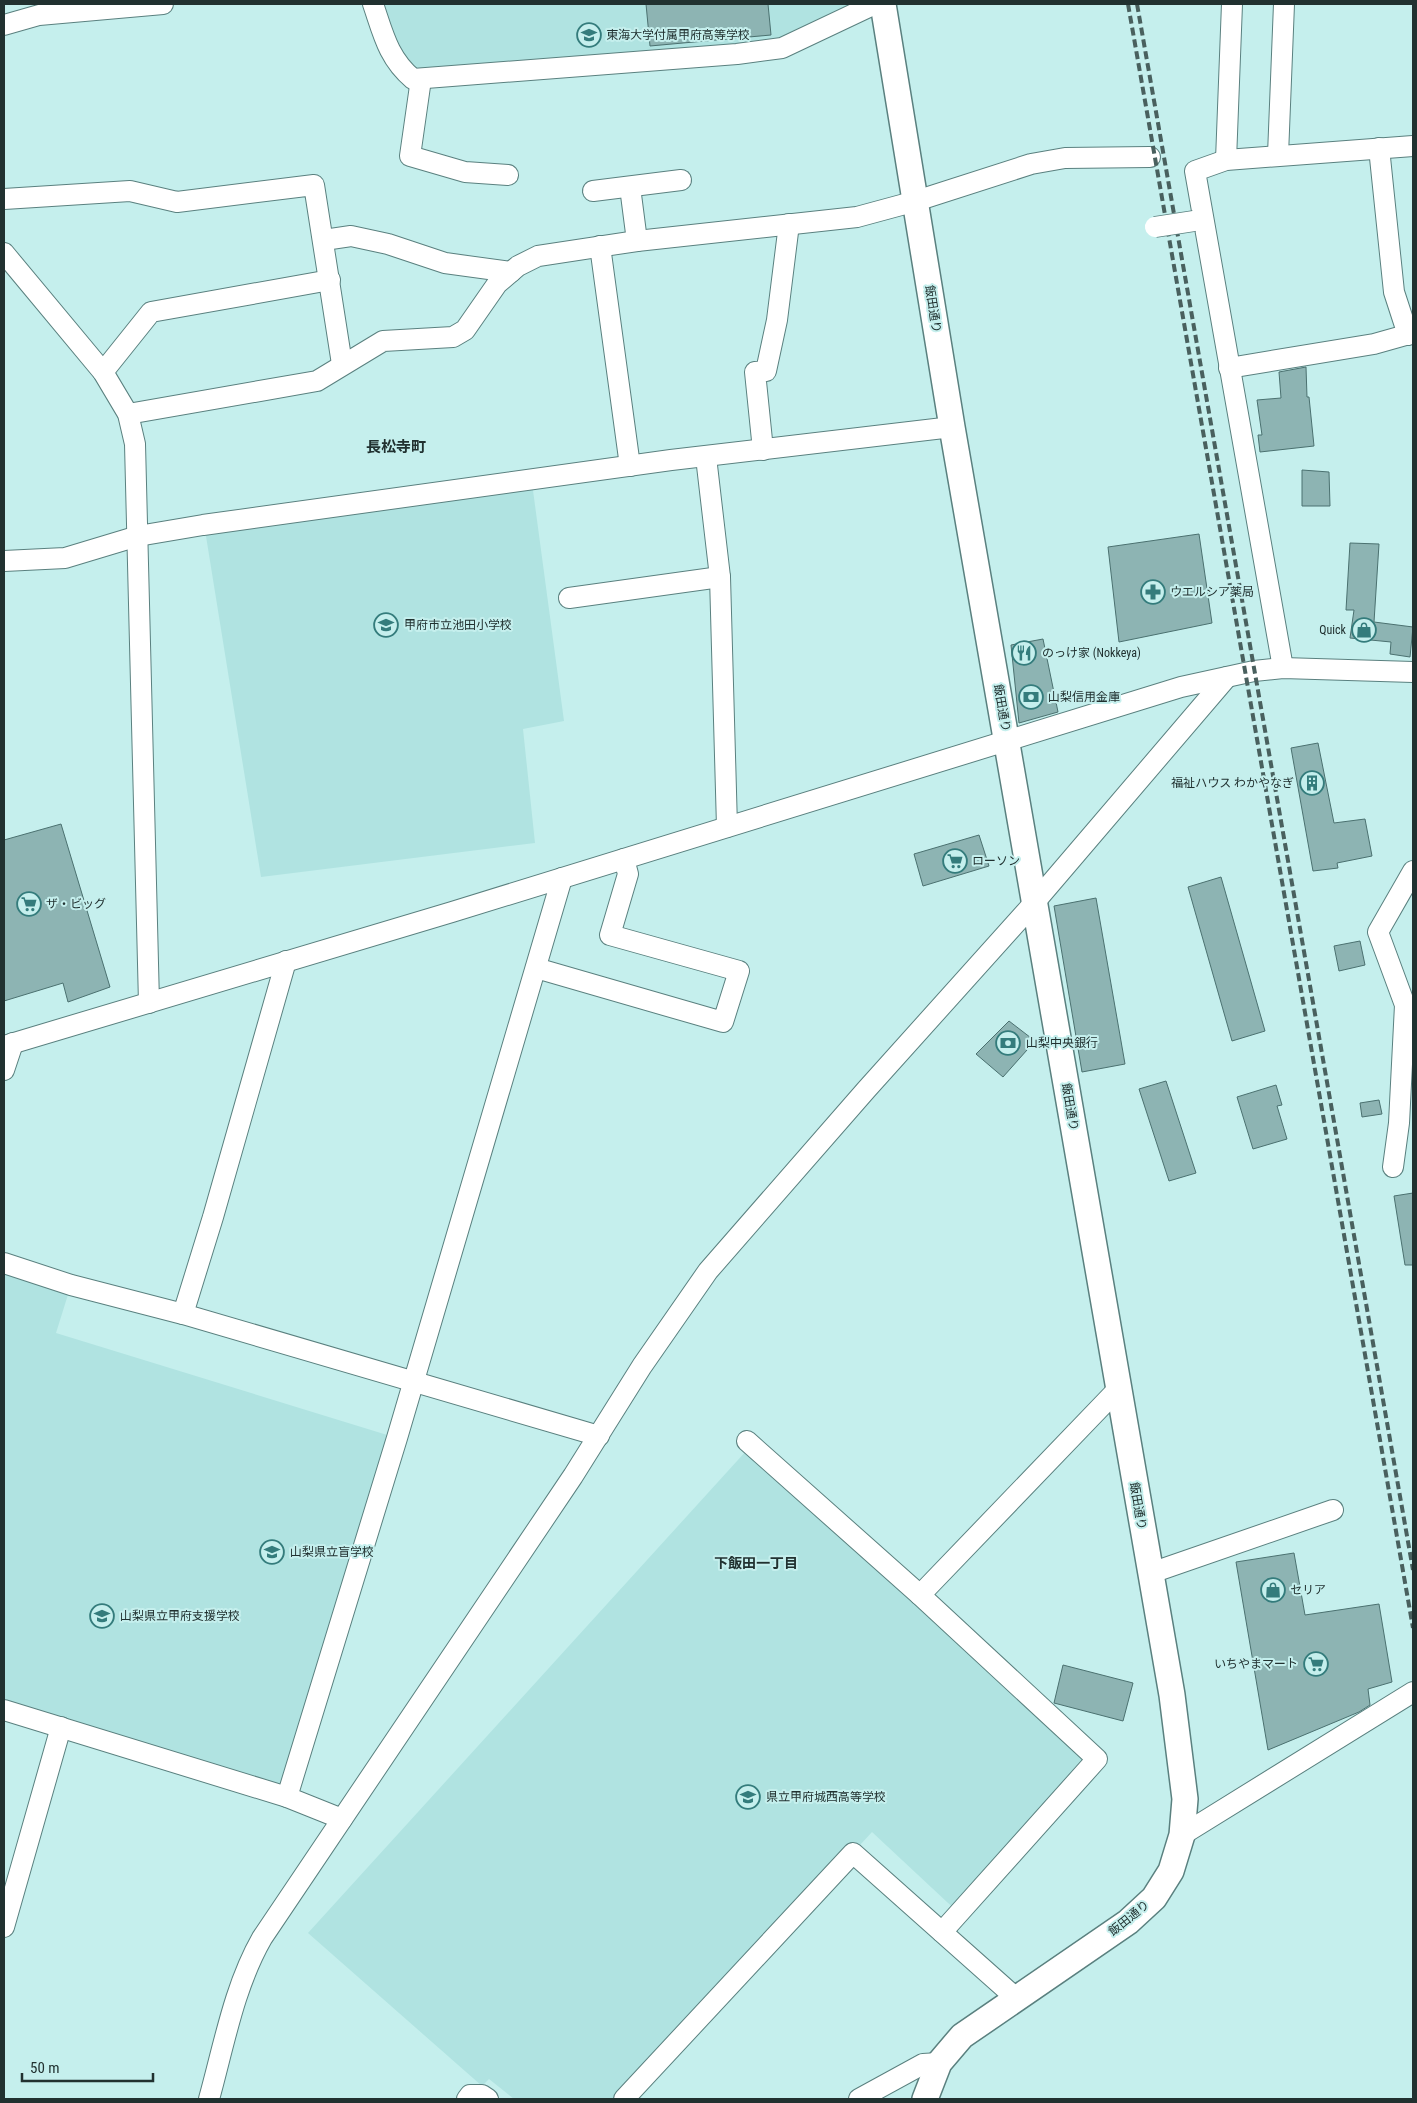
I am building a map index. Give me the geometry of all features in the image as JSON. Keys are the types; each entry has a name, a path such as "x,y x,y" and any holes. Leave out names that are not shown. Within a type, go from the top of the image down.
{"main road":[{"name":"飯田通り","path":"871,5 916,201 952,427 1172,1695 1184,1790 1182,1835 1171,1871 1154,1898 1128,1922 962,2036 938,2063 925,2099"}],"street":[{"path":"4,25 39,15 151,4"},
{"path":"373,4 386,45 399,67 413,79 737,54 782,48 871,5"},
{"path":"1226,160 1232,4"},
{"path":"1278,156 1284,4"},
{"path":"421,79 410,156 465,172 508,175"},
{"path":"1283,668 1195,171 1226,160 1413,146"},
{"path":"1229,368 1374,344 1411,334 1394,292 1379,148"},
{"path":"128,414 317,381 342,364 383,341 453,337 465,330 497,284 511,272 538,256 636,241 857,216 916,201 1031,164 1065,158 1150,157"},
{"path":"593,191 681,180"},
{"path":"4,199 130,191 177,202 314,185 342,364"},
{"path":"630,187 636,241"},
{"path":"1155,228 1194,220"},
{"path":"763,450 755,372 766,371 777,320 789,224"},
{"path":"324,240 351,236 388,244 446,263 511,272"},
{"path":"600,246 630,466"},
{"path":"4,254 104,372 128,414 135,444 148,1003"},
{"path":"104,372 151,312 330,280"},
{"path":"4,562 65,558 138,536 213,523 630,466 952,427"},
{"path":"706,457 720,577 727,827"},
{"path":"569,598 720,577"},
{"path":"4,1070 8,1045 562,878 1181,687 1283,668 1413,672"},
{"path":"209,2099 247,1963 262,1938 599,1436 642,1366 708,1271 866,1090 1034,903 1227,678"},
{"path":"536,968 723,1022 739,971 610,935 628,874 624,859"},
{"path":"1393,1168 1399,1123 1406,1005 1378,932 1413,871"},
{"path":"287,1797 414,1380 562,878"},
{"path":"183,1314 213,1217 286,962"},
{"path":"4,1263 71,1285 183,1314 414,1380 599,1436"},
{"path":"920,1595 1118,1389"},
{"path":"747,1441 920,1595 1097,1759 942,1932"},
{"path":"1151,1573 1333,1510"},
{"path":"1182,1835 1413,1692"},
{"path":"4,1710 287,1797 342,1819"},
{"path":"4,1927 12,1874 60,1727"},
{"path":"624,2099 852,1853 1016,1998"},
{"path":"860,2099 923,2064 938,2063"},
{"path":"466,2099 470,2095 482,2094 488,2099"}],"shaded area":[{"name":"東海大学付属甲府高等学校","path":"380,4 848,4 849,7 764,45 421,71 408,67"},
{"name":"甲府市立池田小学校","path":"532,483 564,721 523,729 535,843 261,877 205,530"},
{"path":"4,1263 71,1285 56,1333 397,1438 287,1797 4,1710"},
{"name":"県立甲府城西高等学校","path":"757,1439 1094,1763 962,1916 872,1832 626,2099 514,2099 489,2079 482,2086 308,1933"}],"building":[{"path":"646,4 768,4 771,35 650,46"},
{"path":"1306,367 1307,397 1309,397 1314,446 1260,452 1258,435 1262,435 1257,400 1281,398 1279,372"},
{"path":"1302,470 1329,472 1330,506 1302,506"},
{"path":"1199,534 1212,623 1119,642 1108,547"},
{"path":"1350,543 1379,544 1374,622 1413,627 1410,657 1390,654 1391,642 1350,638 1354,610 1346,610"},
{"path":"1043,639 1058,712 1019,723 1011,645"},
{"name":"福祉ハウス わかやなぎ","path":"1318,743 1334,823 1365,819 1372,856 1337,863 1338,868 1313,871 1291,748"},
{"path":"61,824 110,987 68,1002 63,983 4,1001 4,840"},
{"path":"979,835 989,866 923,886 914,854"},
{"path":"1221,877 1265,1031 1232,1041 1188,887"},
{"path":"1096,898 1125,1064 1082,1072 1054,906"},
{"path":"1360,941 1365,965 1339,971 1334,946"},
{"path":"1009,1021 1035,1041 1003,1077 976,1054"},
{"path":"1166,1081 1196,1173 1169,1181 1139,1089"},
{"path":"1276,1085 1282,1105 1277,1106 1287,1139 1253,1149 1237,1097"},
{"path":"1379,1100 1382,1114 1362,1117 1360,1103"},
{"path":"1413,1193 1413,1265 1405,1265 1394,1196"},
{"path":"1294,1553 1305,1615 1379,1604 1392,1682 1368,1689 1370,1705 1359,1712 1268,1750 1236,1562"},
{"path":"1063,1665 1133,1683 1123,1721 1054,1703"}],"railway":[{"path":"1128,4 1413,1628"},
{"path":"1137,4 1413,1570"}],"place":[{"name":"東海大学付属甲府高等学校","path":"589,35"},
{"name":"ウエルシア薬局","path":"1153,592"},
{"name":"甲府市立池田小学校","path":"386,625"},
{"name":"Quick","path":"1364,630"},
{"name":"のっけ家 (Nokkeya)","path":"1024,653"},
{"name":"山梨信用金庫","path":"1031,697"},
{"name":"福祉ハウス わかやなぎ","path":"1312,783"},
{"name":"ローソン","path":"955,861"},
{"name":"ザ・ビッグ","path":"29,904"},
{"name":"山梨中央銀行","path":"1008,1043"},
{"name":"山梨県立盲学校","path":"272,1552"},
{"name":"セリア","path":"1273,1590"},
{"name":"山梨県立甲府支援学校","path":"102,1616"},
{"name":"いちやまマート","path":"1316,1664"},
{"name":"県立甲府城西高等学校","path":"748,1797"}],"district":[{"name":"長松寺町","path":"396,447"},
{"name":"下飯田一丁目","path":"756,1563"}]}
